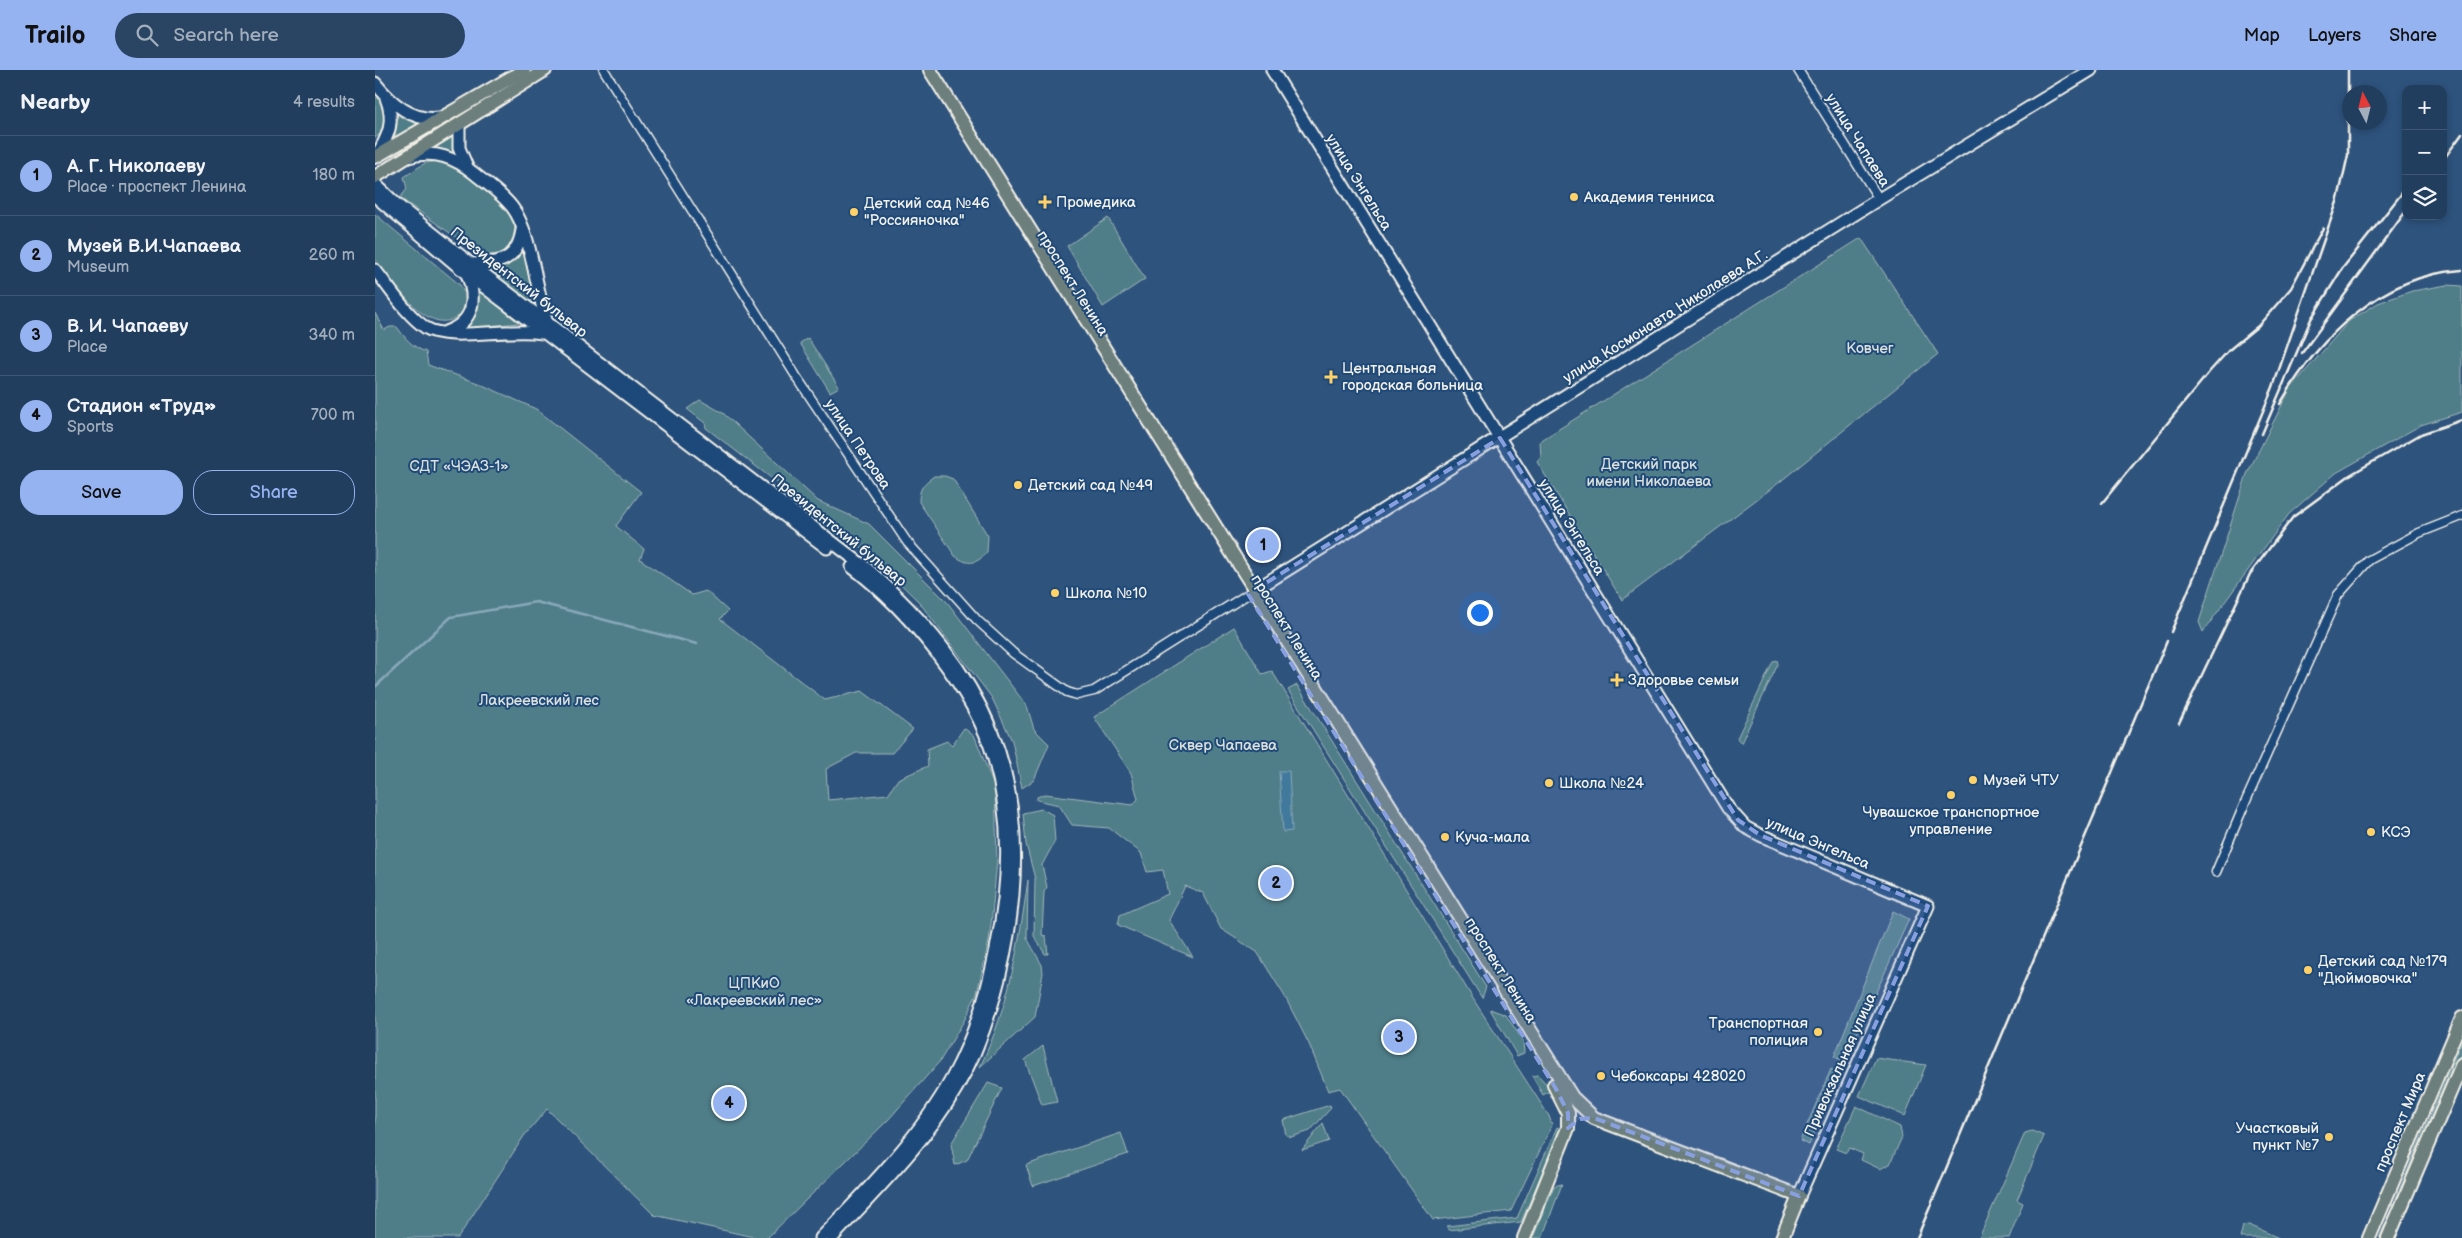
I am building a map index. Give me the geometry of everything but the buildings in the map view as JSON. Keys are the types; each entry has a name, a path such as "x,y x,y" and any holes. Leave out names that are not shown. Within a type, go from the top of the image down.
{"main road":[{"path":"376,156 523,70"},
{"path":"375,178 545,70"},
{"name":"проспект Ленина","path":"921,70 1577,1103 1594,1118 1799,1196"},
{"name":"проспект Ленина","path":"930,70 1556,1088 1567,1113 1568,1128"},
{"name":"улица Энгельса","path":"1272,70 1718,792 1738,820 1759,835 1928,906"},
{"name":"улица Космонавта Николаева А.Г.","path":"1251,592 1500,438 1879,199 2091,70"},
{"path":"375,83 385,96 391,111 388,138 376,156"},
{"path":"385,96 419,118 439,118"},
{"path":"459,126 459,148 467,167"},
{"path":"375,270 417,320 427,328 442,333 546,329 522,228 513,207 467,167 455,160 433,153 407,157"},
{"name":"Президентский бульвар","path":"375,184 393,207"},
{"name":"Президентский бульвар","path":"375,196 393,207 546,329 855,568 905,616 944,664 969,704 994,757 1006,826 1006,890 994,959 979,1018 966,1051 938,1102 898,1153 821,1238"},
{"path":"442,333 455,329 465,322 471,312 473,301 469,268 500,262 509,257 520,242 522,228"},
{"name":"Президентский бульвар","path":"546,329 858,562 897,595 948,654 988,720 1001,753 1013,809 1016,872 1004,961 983,1032 956,1090 933,1123 904,1159 832,1238"},
{"name":"Привокзальная улица","path":"1782,1238 1928,906"},
{"name":"проспект Мира","path":"2369,1238 2462,1018"},
{"path":"2389,1238 2462,1064"},
{"path":"1524,1238 1568,1128 1580,1119 1594,1118"}],"street":[{"name":"улица Петрова","path":"604,70 792,369 891,518 936,576 977,620 1013,653 1047,680 1077,695 1095,691 1174,640"},
{"name":"улица Чапаева","path":"1798,70 1879,199"},
{"path":"2216,872 2338,595 2352,576 2381,552 2419,533 2462,516"},
{"name":"улица Космонавта Николаева А.Г.","path":"1174,640 1251,592"}],"highlighted area":[{"path":"1500,438 1738,820 1760,835 1928,906 1799,1196 1594,1118 1580,1119 1568,1128 1568,1113 1556,1089 1248,594"}],"green space":[{"path":"380,95 386,114 383,132 375,138 375,99"},
{"path":"392,105 420,123 396,139 395,132"},
{"path":"453,136 459,158 432,150 433,148"},
{"path":"439,161 465,170 502,202 515,226 515,236 507,250 500,254 489,255 477,252 400,198 407,189 404,177 425,163"},
{"path":"375,214 460,285 467,297 467,308 454,319 441,321 428,317 404,296 375,259"},
{"path":"1108,218 1145,279 1103,307 1067,246"},
{"name":"Детский парк имени Николаева","path":"1861,238 1938,354 1776,485 1622,600 1537,462 1541,457 1540,441"},
{"path":"523,245 534,307 487,270 509,262 516,256"},
{"path":"2447,285 2462,286 2462,412 2421,425 2336,473 2289,514 2203,632 2199,622 2247,474 2290,389 2349,321 2378,303 2412,291"},
{"path":"479,291 519,323 466,328 478,309"},
{"path":"375,313 384,330 390,327 397,327 409,342 426,352 428,365 478,383 536,409 641,492 616,526 644,549 640,559 692,595 706,591 728,611 720,619 825,700 862,691 913,729 892,753 856,753 826,769 828,800 888,794 898,779 928,766 927,749 947,741 952,745 964,728 975,737 995,789 997,860 989,941 977,993 965,1019 940,1061 889,1119 767,1238 758,1238 654,1215 547,1109 524,1136 458,1238 375,1238"},
{"path":"808,338 839,387 830,392 800,343"},
{"path":"700,400 723,413 818,501 869,524 947,602 1027,706 1034,729 1049,744 1034,780 1022,788 1012,741 992,698 919,602 870,554 706,428 705,423 687,409"},
{"path":"934,476 945,476 953,479 988,536 987,552 980,559 969,562 955,556 919,502 922,487"},
{"name":"Сквер Чапаева","path":"1234,627 1262,674 1272,671 1477,1005 1549,1116 1552,1125 1511,1211 1433,1220 1340,1088 1328,1091 1309,1044 1284,995 1257,952 1221,929 1203,893 1185,886 1169,920 1193,957 1118,925 1120,915 1168,894 1163,870 1147,872 1141,853 1109,828 1072,825 1059,805 1037,800 1037,797 1045,794 1133,805 1138,799 1131,773 1094,717"},
{"path":"1777,660 1778,664 1741,743 1737,738 1773,662"},
{"path":"1297,685 1486,987 1482,998 1288,690"},
{"path":"1042,809 1053,815 1055,841 1042,865 1047,887 1044,892 1042,935 1046,936 1048,954 1045,954 1034,936 1035,879 1026,844 1023,813"},
{"path":"1028,880 1027,938 1042,965 1043,973 1035,1017 980,1067 999,1021 1006,998 1021,929"},
{"path":"1893,911 1909,919 1845,1061 1834,1057"},
{"path":"1490,1009 1506,1015 1523,1041 1524,1053 1517,1056"},
{"path":"2462,1040 2462,1050 2383,1238 2379,1238"},
{"path":"1043,1046 1057,1102 1042,1105 1025,1060"},
{"path":"1876,1058 1926,1065 1905,1116 1859,1096"},
{"path":"1831,1069 1839,1073 1809,1145 1800,1141"},
{"path":"1538,1075 1552,1090 1543,1095 1532,1076"},
{"path":"988,1083 1002,1088 967,1160 955,1165 951,1144"},
{"path":"1330,1105 1331,1108 1310,1131 1291,1137 1286,1135 1283,1120"},
{"path":"1856,1106 1900,1127 1902,1137 1890,1164 1880,1169 1861,1160 1863,1154 1849,1148 1846,1153 1836,1149"},
{"path":"1323,1123 1329,1141 1302,1150"},
{"path":"1557,1127 1561,1129 1521,1222 1449,1230 1447,1226 1517,1218"},
{"path":"2032,1131 2044,1136 2017,1200 2023,1203 2009,1238 1979,1238 2025,1133"},
{"path":"1121,1133 1128,1154 1033,1186 1026,1165"},
{"path":"1562,1184 1542,1238 1533,1238 1554,1186"},
{"path":"2249,1225 2279,1238 2240,1238 2243,1226"}],"water":[{"path":"1279,771 1289,771 1292,831 1283,832"}],"waterway":[{"path":"375,687 451,617 536,602 697,644"}],"railway":[{"path":"2171,632 2273,387 2338,199 2348,155 2348,70"},
{"path":"2447,155 2462,134"},
{"path":"2262,434 2311,319 2342,269 2402,193"},
{"path":"2302,353 2402,216"},
{"path":"2102,503 2210,371 2229,350 2258,326 2291,288 2323,228"},
{"path":"2280,404 2313,356 2333,333 2355,314 2379,297 2405,284 2433,274 2462,270"},
{"path":"2179,723 2250,574 2293,517 2350,475 2421,434 2462,420"},
{"path":"1917,1238 2167,641"}],"place":[{"name":"Академия тенниса","path":"1574,197"},
{"name":"Промедика","path":"1045,202"},
{"name":"Детский сад №46 \"Россияночка\"","path":"854,212"},
{"name":"Центральная городская больница","path":"1331,377"},
{"name":"Детский сад №49","path":"1018,485"},
{"name":"А. Г. Николаеву","path":"1263,545"},
{"name":"Школа №10","path":"1055,593"},
{"name":"Здоровье семьи","path":"1617,680"},
{"name":"Музей ЧТУ","path":"1973,780"},
{"name":"Школа №24","path":"1549,783"},
{"name":"Чувашское транспортное управление","path":"1951,795"},
{"name":"КСЭ","path":"2371,832"},
{"name":"Куча-мала","path":"1445,837"},
{"name":"Музей В.И.Чапаева","path":"1276,883"},
{"name":"Детский сад №179 \"Дюймовочка\"","path":"2308,970"},
{"name":"Транспортная полиция","path":"1818,1032"},
{"name":"В. И. Чапаеву","path":"1399,1037"},
{"name":"Чебоксары 428020","path":"1601,1076"},
{"name":"Стадион «Труд»","path":"729,1103"},
{"name":"Участковый пункт №7","path":"2329,1137"}],"park label":[{"name":"Ковчег","path":"1870,348"},
{"name":"СДТ «ЧЭАЗ-1»","path":"459,466"},
{"name":"Лакреевский лес","path":"539,700"},
{"name":"ЦПКиО «Лакреевский лес»","path":"754,992"}]}
